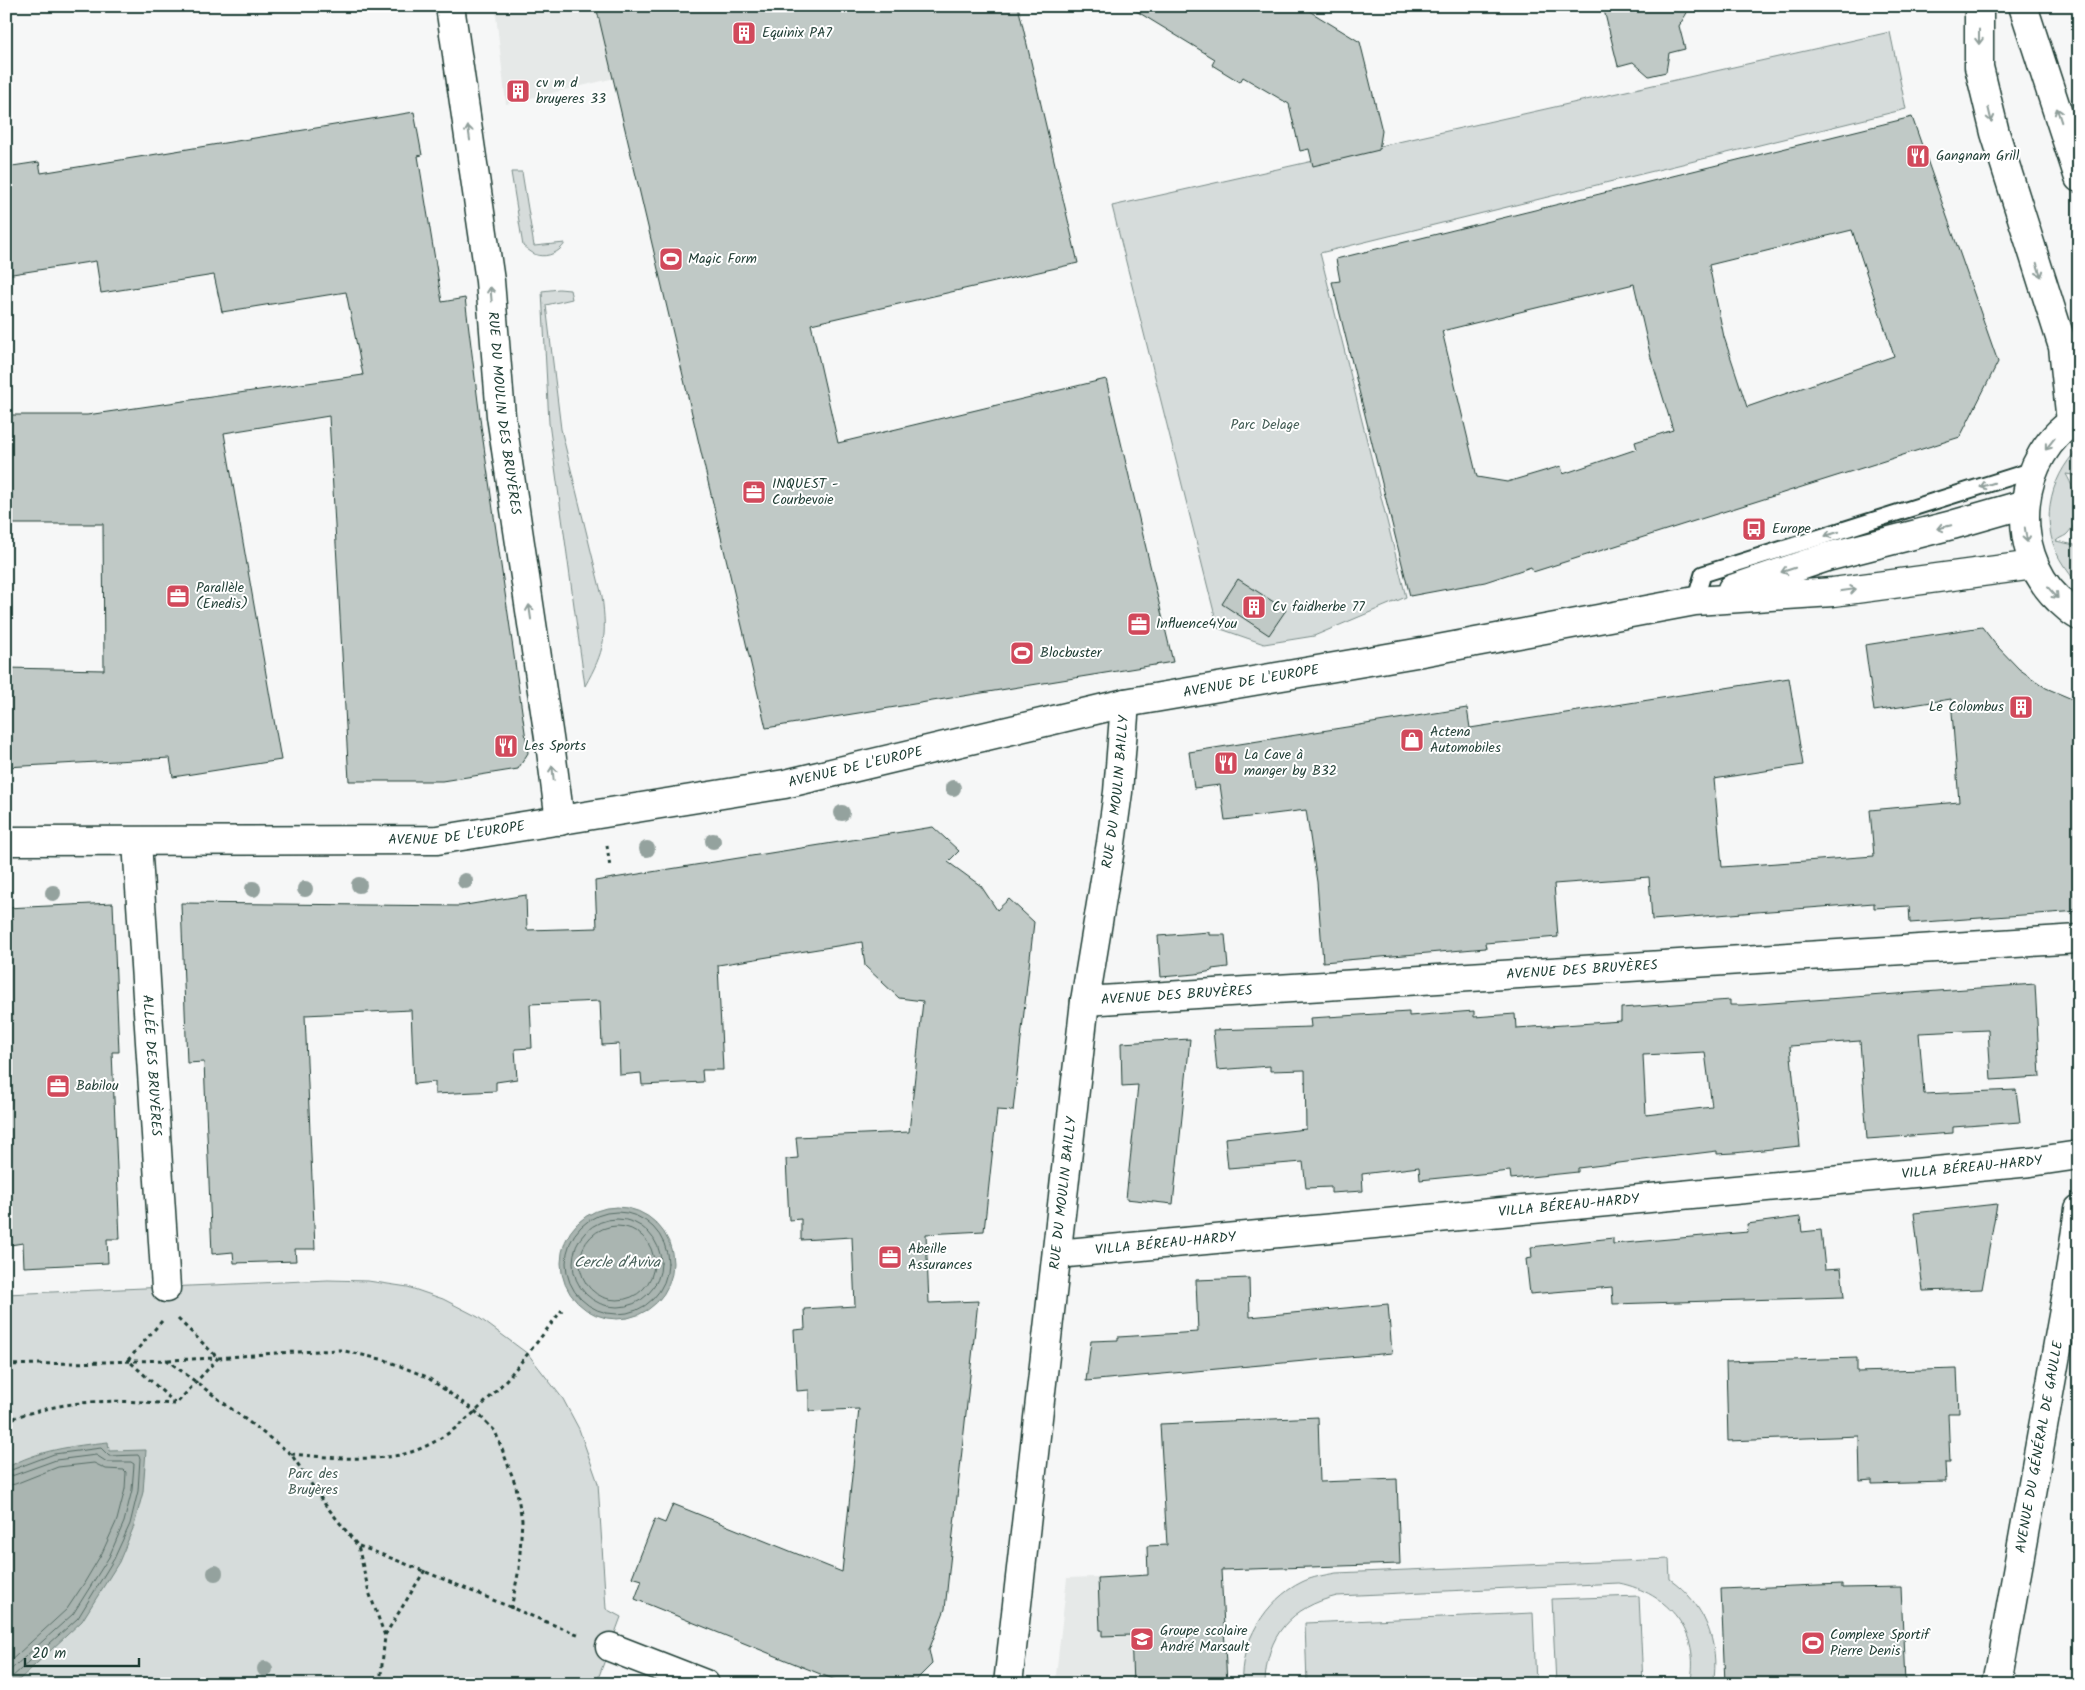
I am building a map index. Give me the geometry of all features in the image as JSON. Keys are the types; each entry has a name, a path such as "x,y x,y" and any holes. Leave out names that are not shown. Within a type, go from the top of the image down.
{"street":[{"name":"RUE DU MOULIN DES BRUYÈRES","path":"450,6 490,281 501,416 560,821"},
{"path":"1979,6 1979,67 1995,133 2063,347 2075,420 2049,444 2033,470 2025,504 2025,534 2034,565 2050,592 2079,616"},
{"path":"2023,6 2079,178"},
{"path":"1695,601 1827,557 2025,504"},
{"path":"1695,601 1834,592 2034,565"},
{"name":"AVENUE DE L'EUROPE","path":"6,841 437,840 785,784 1126,703 1422,652 1695,601"},
{"name":"RUE DU MOULIN BAILLY","path":"1008,1684 1085,1001 1111,843 1118,792 1126,703"},
{"name":"ALLÉE DES BRUYÈRES","path":"137,842 168,1300"},
{"name":"AVENUE DES BRUYÈRES","path":"1085,1001 2079,939"},
{"name":"VILLA BÉREAU-HARDY","path":"1057,1254 2031,1162 2079,1155"},
{"name":"AVENUE DU GÉNÉRAL DE GAULLE","path":"1997,1684 2067,1293 2079,1209"},
{"path":"610,1647 705,1684"}],"lane":[{"path":"1695,601 1703,574 2033,470"}],"path":[{"path":"128,1360 168,1300 218,1358"},
{"path":"290,1454 359,1459 396,1456 426,1446 459,1426 476,1412 528,1354 562,1310"},
{"path":"6,1365 218,1358 276,1352 340,1350 386,1360 427,1377 476,1412 495,1431 516,1486 522,1520 519,1569 511,1609"},
{"path":"176,1404 218,1358"},
{"path":"128,1360 176,1404"},
{"path":"167,1360 290,1454 324,1503 358,1546 369,1592 384,1636 380,1684"},
{"path":"6,1422 16,1416 64,1404 112,1400 176,1404"},
{"path":"358,1546 425,1570 511,1609 610,1647"},
{"path":"384,1636 425,1570"}],"shaded area":[{"path":"495,6 917,6 506,104"},
{"name":"Groupe scolaire André Marsault","path":"1211,1543 1225,1684 1055,1684 1067,1578 1148,1575 1147,1546"}],"green space":[{"name":"Parc Delage","path":"1890,32 1906,109 1320,253 1406,597 1314,636 1264,644 1218,628 1112,206"},
{"path":"511,172 522,172 534,246 565,243 557,252 541,256 534,254 523,246"},
{"path":"570,290 572,299 546,305 561,429 604,610 603,643 597,663 585,686 549,423 542,291"},
{"path":"2079,448 2079,476 2066,474 2076,497 2076,521 2066,535 2056,541 2079,546 2079,584 2064,566 2056,551 2051,536 2049,520 2050,504 2060,474 2068,460"},
{"name":"Parc des Bruyères","path":"328,1280 368,1281 408,1287 443,1299 478,1317 528,1354 563,1399 579,1429 598,1483 606,1609 621,1617 596,1684 6,1684 6,1294"},
{"path":"1669,1559 1670,1579 1692,1599 1707,1625 1712,1639 1715,1669 1713,1684 1690,1684 1691,1648 1686,1632 1666,1606 1637,1588 1619,1583 1337,1596 1306,1607 1284,1626 1270,1651 1266,1667 1265,1684 1242,1684 1245,1654 1257,1624 1277,1599 1302,1582 1314,1577 1336,1573"},
{"path":"1639,1596 1643,1684 1556,1684 1552,1599"},
{"path":"1533,1613 1536,1684 1307,1684 1305,1623"}],"water":[{"name":"Cercle d'Aviva","path":"617,1207 628,1208 638,1212 656,1224 668,1242 672,1252 672,1274 668,1284 656,1302 638,1314 628,1318 617,1319 606,1318 596,1314 578,1302 566,1284 562,1274 561,1263 562,1252 566,1242 578,1224 596,1212 606,1208"},
{"path":"108,1442 109,1451 146,1450 143,1492 134,1526 119,1562 82,1621 20,1679 11,1684 6,1684 6,1468 43,1453 68,1447"}],"building":[{"path":"596,6 1018,6 1078,263 811,324 838,443 1106,379 1173,662 766,728"},
{"path":"1128,6 1301,6 1360,42 1382,131 1379,150 1313,166 1309,149 1300,151 1289,104 1243,77 1240,82 1212,65 1215,59"},
{"path":"1603,6 1691,6 1679,26 1685,49 1669,53 1666,72 1649,76 1633,62 1618,66"},
{"path":"414,112 422,155 418,156 442,302 465,298 481,426 528,753 518,769 442,781 349,781 329,416 224,433 281,760 173,777 170,758 6,767 6,668 104,670 103,524 6,524 6,415 87,415 363,375 346,292 222,312 214,275 101,293 96,261 6,275 6,167 39,162 41,173"},
{"path":"1912,117 1998,362 1960,437 1533,572 1531,567 1485,582 1410,596 1332,282 1340,281 1336,259","holes":["1852,230 1894,356 1747,407 1724,337 1709,265","1634,284 1651,358 1673,430 1635,442 1637,449 1563,474 1561,466 1507,482 1477,477 1442,331"]},
{"name":"Cv faidherbe 77","path":"1238,579 1286,610 1269,635 1222,604"},
{"path":"1982,627 2019,669 2046,688 2079,702 2079,911 1910,923 1909,906 1874,908 1874,903 1652,920 1649,877 1554,884 1558,937 1485,943 1486,948 1323,962 1317,882 1306,810 1225,820 1220,785 1194,788 1189,752 1467,708 1470,728 1789,678 1803,765 1714,779 1722,867 1874,856 1870,810 1959,802 1951,699 1874,711 1865,645"},
{"name":"Abeille Assurances","path":"933,827 959,851 948,862 981,886 997,910 1009,899 1034,922 1013,1111 997,1110 984,1231 926,1234 929,1303 978,1301 945,1609 929,1650 932,1664 918,1678 915,1684 845,1684 635,1599 642,1580 632,1577 655,1519 665,1523 673,1504 842,1572 859,1409 809,1411 809,1390 797,1391 794,1330 805,1329 804,1309 855,1306 852,1237 801,1240 801,1219 789,1220 786,1159 798,1158 796,1137 909,1132 923,1001 899,998 865,966 862,942 718,965 723,1070 702,1070 703,1082 642,1085 641,1073 620,1075 619,1044 602,1045 600,1001 530,1004 532,1048 515,1049 517,1079 496,1082 496,1091 435,1094 435,1082 414,1084 411,1010 305,1015 315,1249 295,1249 296,1261 234,1263 233,1252 212,1254 204,1062 187,1063 181,903 460,906 526,895 527,930 597,928 595,881"},
{"name":"Babilou","path":"113,903 119,1052 112,1052 120,1239 107,1239 108,1263 24,1267 23,1243 10,1245 9,1213 6,1211 6,908"},
{"path":"1209,932 1209,935 1225,935 1228,967 1196,974 1161,977 1158,936"},
{"path":"2035,984 2040,1077 1991,1080 1988,1030 1919,1033 1924,1094 2016,1090 2020,1122 1953,1127 1953,1133 1867,1139 1860,1041 1790,1046 1800,1146 1734,1153 1717,1154 1717,1151 1578,1168 1578,1172 1511,1179 1510,1171 1420,1180 1419,1167 1362,1174 1363,1191 1331,1193 1331,1187 1306,1188 1303,1162 1228,1168 1225,1138 1306,1129 1305,1070 1270,1071 1270,1066 1217,1070 1213,1030 1311,1027 1310,1018 1409,1012 1409,1016 1474,1011 1474,1017 1515,1014 1516,1028 1621,1021 1621,1008 1730,1000 1730,1005","holes":["1705,1052 1712,1107 1646,1115 1643,1055"]},
{"path":"1190,1039 1173,1204 1126,1199 1138,1085 1122,1086 1121,1043"},
{"path":"1997,1204 1982,1289 1923,1291 1914,1213"},
{"path":"1800,1217 1802,1232 1821,1230 1825,1269 1841,1268 1844,1297 1613,1304 1612,1287 1530,1294 1526,1259 1532,1258 1531,1247 1613,1238 1613,1244 1748,1232 1747,1224"},
{"path":"1249,1278 1250,1317 1388,1304 1392,1353 1086,1381 1091,1341 1118,1340 1118,1337 1198,1332 1196,1280"},
{"path":"1857,1358 1857,1372 1957,1369 1959,1413 1948,1413 1950,1463 1945,1463 1946,1482 1872,1484 1872,1480 1860,1481 1859,1436 1728,1441 1726,1362"},
{"path":"1318,1417 1320,1482 1397,1479 1400,1564 1221,1570 1227,1684 1133,1684 1131,1635 1102,1636 1102,1630 1100,1630 1098,1578 1148,1575 1147,1546 1167,1545 1160,1424"},
{"name":"Complexe Sportif Pierre Denis","path":"1842,1584 1842,1588 1901,1587 1905,1684 1725,1684 1721,1589"}],"place":[{"name":"Equinix PA7","path":"744,33"},
{"name":"cv m d bruyeres 33","path":"518,91"},
{"name":"Gangnam Grill","path":"1918,156"},
{"name":"Magic Form","path":"671,259"},
{"name":"INQUEST - Courbevoie","path":"754,492"},
{"name":"Europe","path":"1754,529"},
{"name":"Parallèle (Enedis)","path":"178,596"},
{"name":"Cv faidherbe 77","path":"1254,607"},
{"name":"Influence4You","path":"1139,624"},
{"name":"Blocbuster","path":"1022,653"},
{"name":"Le Colombus","path":"2021,707"},
{"name":"Actena Automobiles","path":"1412,740"},
{"name":"Les Sports","path":"506,746"},
{"name":"La Cave à manger by B32","path":"1226,763"},
{"name":"Babilou","path":"58,1086"},
{"name":"Abeille Assurances","path":"890,1257"},
{"name":"Groupe scolaire André Marsault","path":"1142,1639"},
{"name":"Complexe Sportif Pierre Denis","path":"1813,1643"}]}
